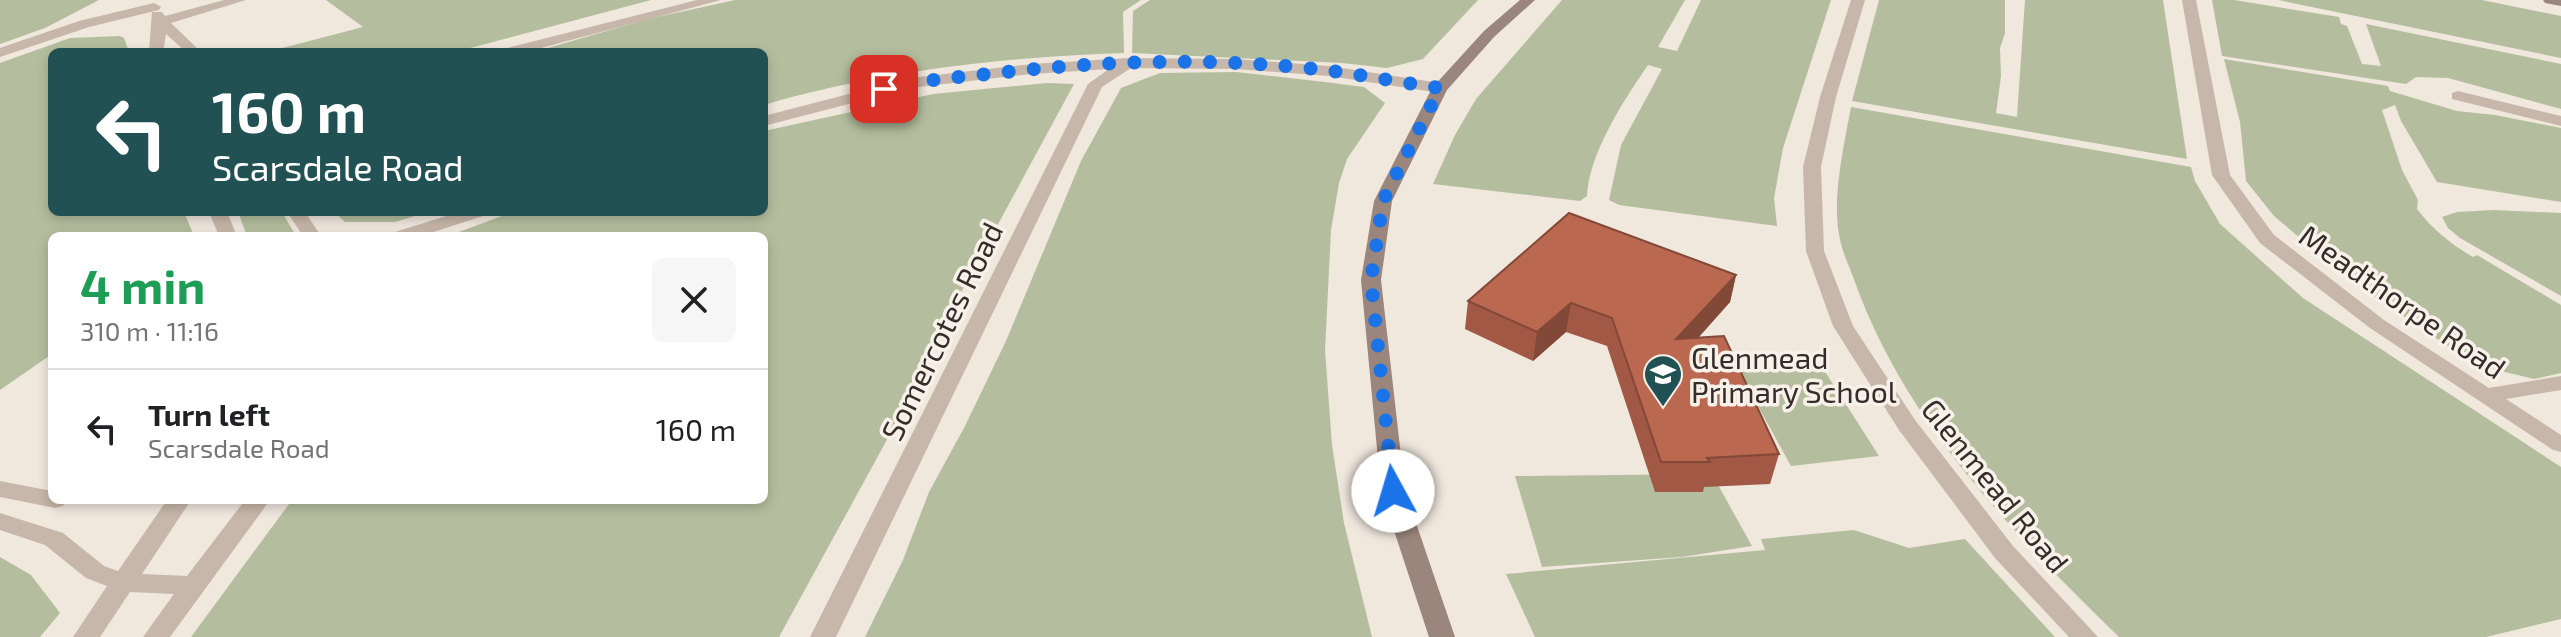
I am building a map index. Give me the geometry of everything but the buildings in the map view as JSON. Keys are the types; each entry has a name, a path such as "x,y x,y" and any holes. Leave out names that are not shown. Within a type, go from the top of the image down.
{"street":[{"path":"160,22 239,0"},
{"path":"524,48 714,0"},
{"path":"1442,637 1393,491 1371,280 1383,201 1440,88 1489,34 1528,0"},
{"name":"Glenmead Road","path":"1858,0 1828,97 1812,167 1815,251 1843,326 1907,425 2004,552 2085,637"},
{"name":"Meadthorpe Road","path":"2189,0 2221,175 2267,239 2377,324 2561,445"},
{"path":"2550,0 2561,2"},
{"path":"0,53 152,4 160,22 187,41 191,48"},
{"path":"157,48 160,22"},
{"path":"768,120 910,83 1032,69 1128,63 1235,64 1329,71 1440,88"},
{"name":"Somercotes Road","path":"823,637 1096,84 1128,63"},
{"path":"2458,96 2561,121"},
{"path":"414,232 464,216"},
{"path":"2487,395 2561,383"},
{"path":"0,489 48,499"},
{"path":"86,637 176,504"},
{"path":"156,637 255,504"},
{"path":"0,521 54,539 95,572 122,582 193,586"}],"green space":[{"path":"0,0 99,0 45,28 0,44"},
{"path":"326,0 651,0 470,48 282,48 363,27"},
{"path":"735,0 1141,0 1123,12 1124,53 1033,58 942,68 852,83 768,104 768,48 548,48 648,19"},
{"path":"1150,0 1478,0 1423,59 1387,68 1132,53 1133,11"},
{"path":"1562,0 1685,0 1658,47 1677,51 1701,0 1831,0 1783,148 1774,198 1777,226 1619,205 1609,200 1621,145 1662,69 1648,65 1609,128 1594,162 1587,196 1580,201 1433,184 1455,135 1476,99"},
{"path":"1879,0 2005,0 2005,33 2000,48 2001,76 1996,113 2017,117 2025,0 2163,0 2187,159 1852,101"},
{"path":"2212,0 2234,0 2339,17 2341,24 2347,26 2362,64 2381,66 2366,24 2561,64 2561,109 2448,78 2416,77 2406,84 2222,56"},
{"path":"2278,0 2482,0 2561,16 2561,58"},
{"path":"120,36 128,48 48,48 48,216 186,216 192,232 48,232 48,357 0,390 0,63 70,38"},
{"path":"2224,59 2388,86 2390,91 2457,111 2561,128 2561,202 2437,182 2395,105 2382,110 2402,170 2418,200 2417,209 2429,223 2473,257 2477,255 2561,305 2561,373 2534,379 2476,365 2351,281 2274,216 2246,181 2240,122"},
{"path":"1236,72 1364,87 1385,103 1347,159 1339,183 1331,230 1325,350 1332,445 1344,523 1372,637 865,637 903,560 929,492 1006,341 1081,161 1121,88 1160,73"},
{"path":"1047,83 1074,84 958,298 889,436 779,637 191,637 289,504 768,504 768,232 459,232 502,216 768,216 768,130 933,94"},
{"path":"1851,107 2191,167 2195,181 2220,224 2303,298 2561,467 2561,619 2486,637 2119,637 2041,559 1967,475 1934,431 1878,336 1845,257 1838,224 1840,173"},
{"path":"2457,212 2561,213 2561,296 2460,238 2448,228 2442,217"},
{"path":"240,216 284,216 294,232 246,232"},
{"path":"338,216 415,216 395,222 345,222"},
{"path":"1824,370 1879,456 1791,466 1739,372"},
{"path":"1712,474 1752,546 1682,557 1542,567 1515,476"},
{"path":"1854,530 1909,548 1965,539 2055,637 1535,637 1506,574 1765,550 1761,539"},
{"path":"0,557 31,575 60,613 40,637 0,637"}],"place":[{"name":"Glenmead Primary School","path":"1663,408"}],"route":[{"path":"884,89 910,83 1032,69 1128,63 1235,64 1329,71 1440,88 1383,201 1371,280 1393,491"}]}
